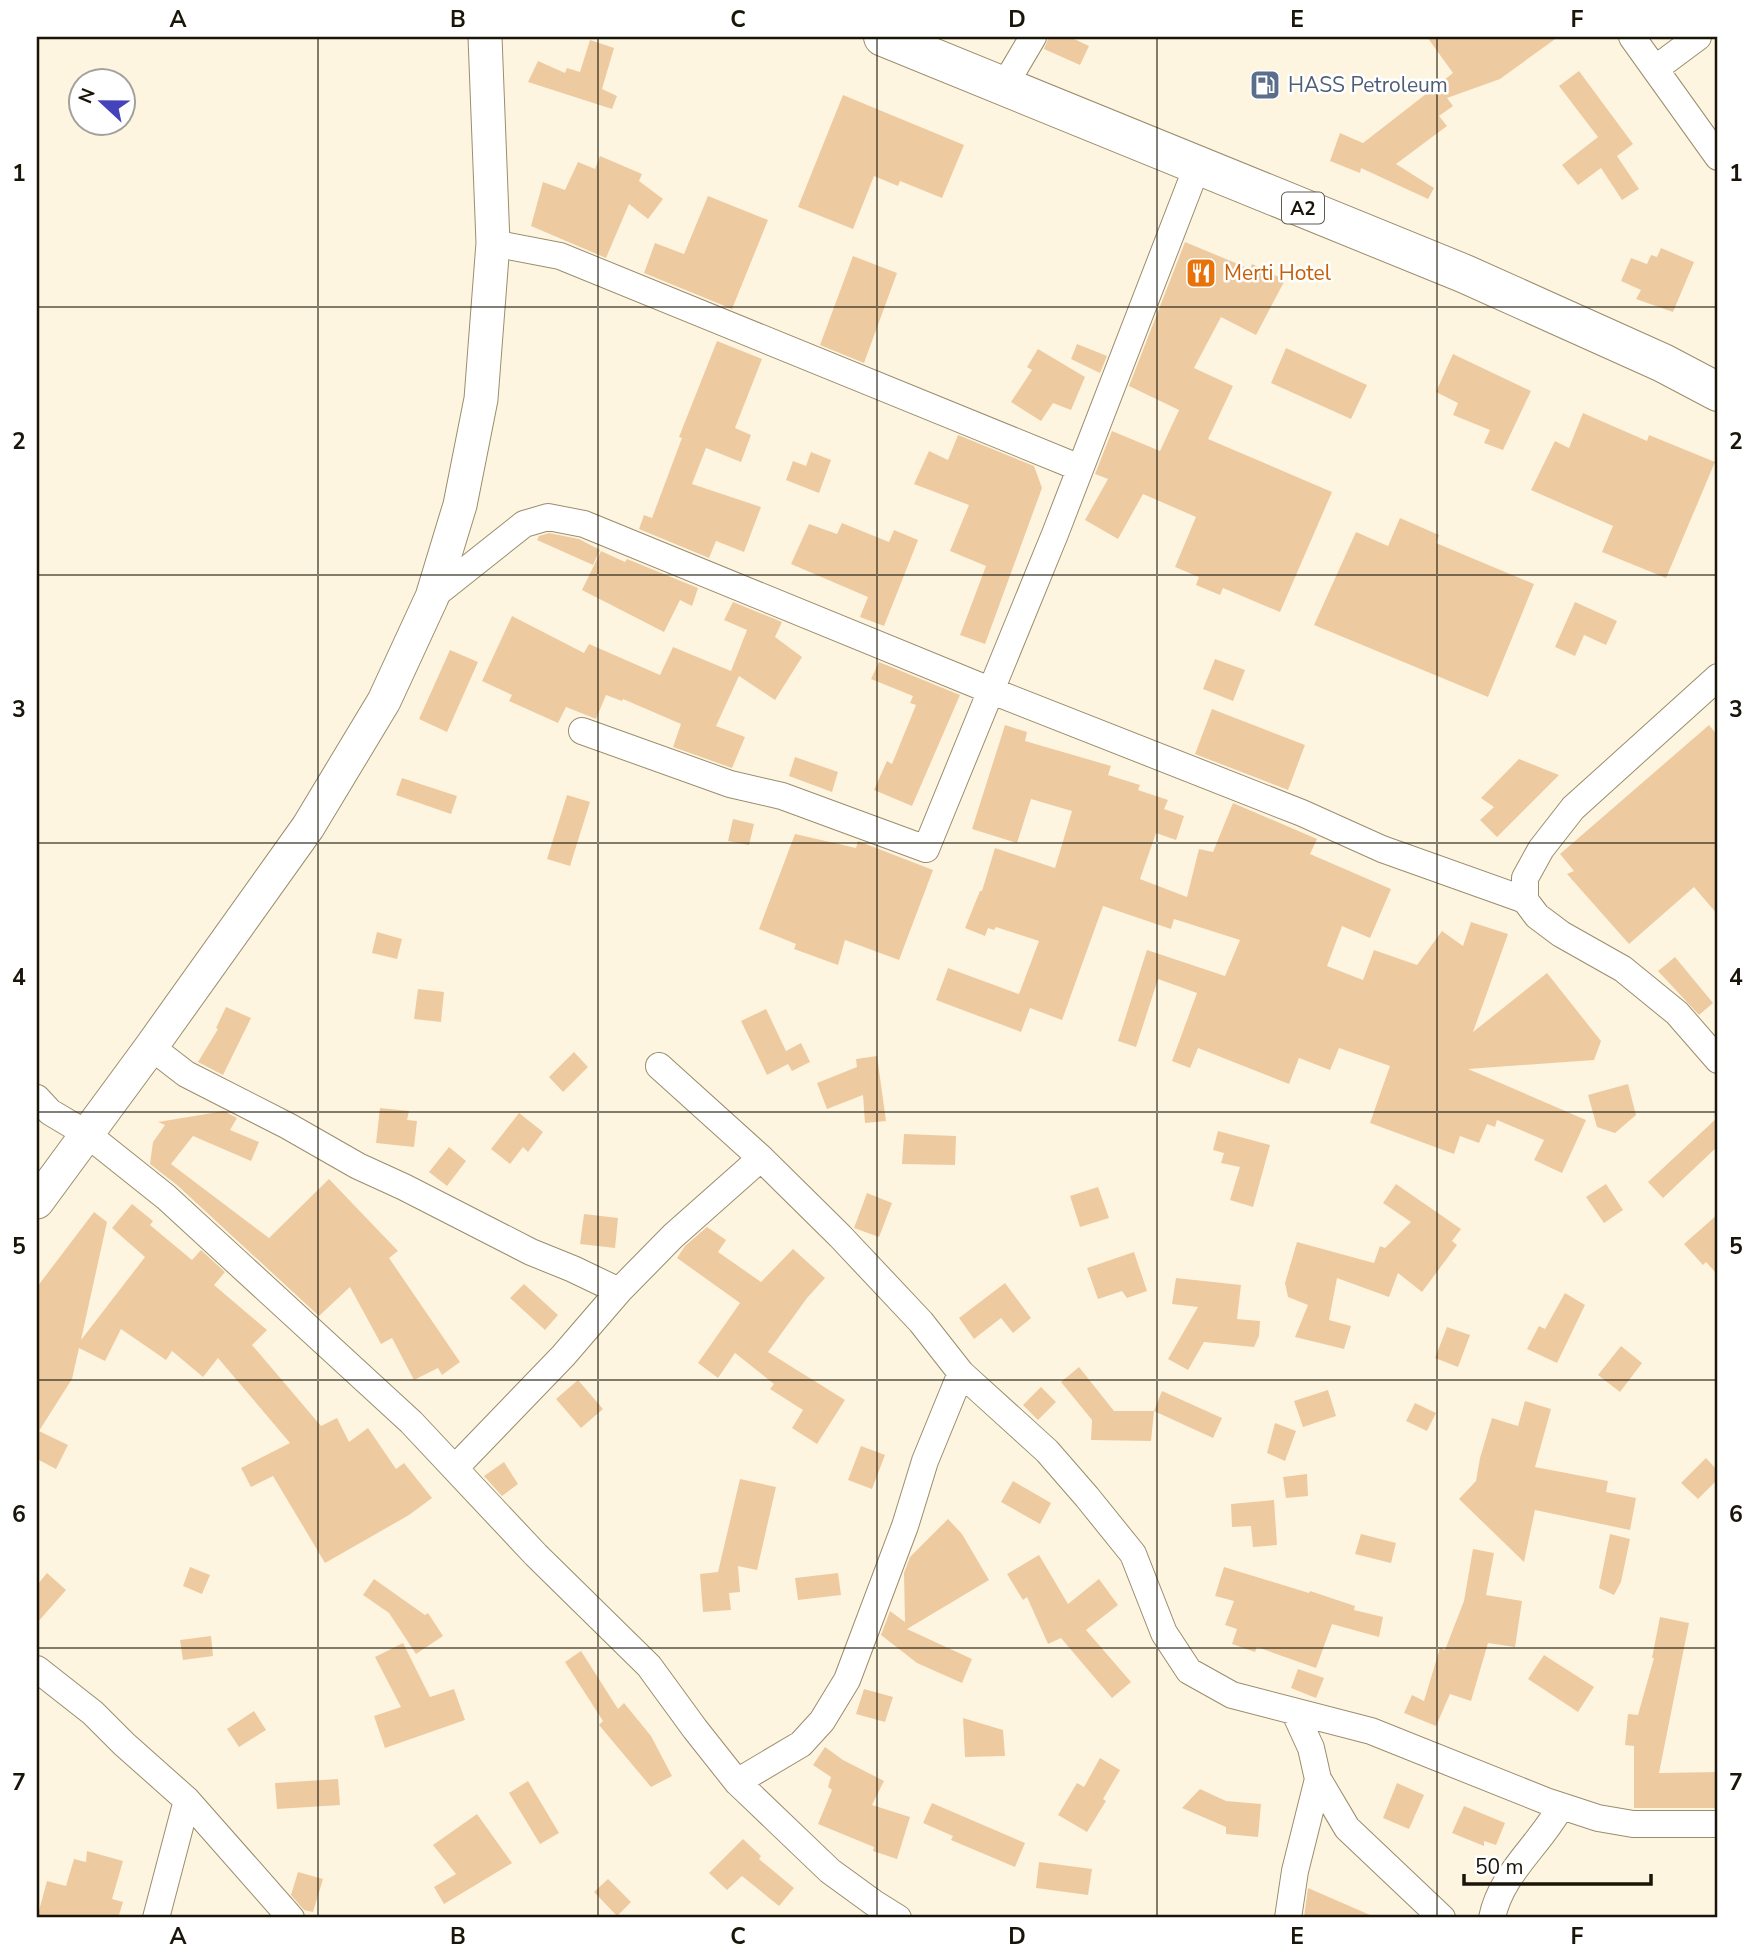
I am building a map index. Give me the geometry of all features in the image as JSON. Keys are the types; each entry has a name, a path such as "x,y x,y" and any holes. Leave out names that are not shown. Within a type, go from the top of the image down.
{"highway":[{"name":"A2","path":"883,37 1465,274 1662,363 1718,392"}],"street":[{"path":"37,1202 308,827 384,701 432,597 460,505 481,400 493,243 485,37"},
{"path":"1004,86 1033,37"},
{"path":"1632,37 1718,157"},
{"path":"1655,69 1698,37"},
{"path":"582,730 730,784 782,796 926,849 992,691 1198,164"},
{"path":"493,243 560,256 1080,468"},
{"path":"432,597 524,524 548,517 584,524 992,691 1302,813 1382,849 1525,900 1537,916 1561,934 1623,968 1677,1013 1718,1060"},
{"path":"1525,900 1525,878 1541,849 1573,808 1718,677"},
{"path":"151,1047 186,1074 288,1126 358,1166 531,1252 619,1291"},
{"path":"659,1066 761,1158 840,1236 920,1322 961,1373 1047,1451 1133,1554 1164,1633 1189,1671 1232,1695 1371,1731 1598,1818 1633,1824 1718,1824"},
{"path":"37,1098 50,1112 87,1133 166,1198 411,1422 536,1555 649,1666 737,1782 830,1871 898,1918"},
{"path":"456,1468 673,1236 761,1158"},
{"path":"737,1782 801,1744 822,1721 847,1681 905,1526 925,1461 961,1373"},
{"path":"37,1669 93,1713 187,1800 291,1918"},
{"path":"1295,1713 1311,1748 1318,1779 1347,1828 1441,1918"},
{"path":"1288,1918 1295,1871 1318,1779"},
{"path":"156,1918 187,1800"},
{"path":"1492,1918 1501,1891 1514,1868 1544,1834 1561,1806"}],"building":[{"path":"1049,37 1070,37 1089,46 1080,65 1044,49"},
{"path":"1427,37 1558,37 1500,79 1447,98 1453,106 1439,116 1447,126 1396,164 1434,188 1428,199 1361,168 1360,173 1330,161 1340,133 1363,143 1453,73"},
{"path":"590,40 614,48 602,89 617,96 612,109 528,82 538,61 565,73 567,68 580,72"},
{"path":"1579,71 1633,144 1617,156 1639,189 1622,200 1601,168 1578,185 1562,165 1598,137 1559,86"},
{"path":"843,95 964,145 942,198 900,181 898,186 874,176 853,229 798,207"},
{"path":"600,156 642,174 639,181 663,199 648,219 629,204 606,258 531,226 543,182 565,190 578,162 595,169"},
{"path":"708,196 768,220 732,309 644,273 655,243 684,254"},
{"path":"1185,242 1250,269 1252,264 1285,280 1256,335 1221,317 1194,368 1233,386 1208,439 1332,492 1280,612 1223,588 1220,595 1196,585 1199,577 1175,567 1196,517 1143,494 1118,539 1085,520 1108,479 1095,474 1112,431 1160,451 1179,410 1129,386"},
{"path":"1661,248 1694,262 1673,312 1636,299 1641,290 1621,281 1631,258 1647,264 1651,255 1657,257"},
{"path":"853,256 897,273 864,363 820,345"},
{"path":"717,341 762,359 735,428 751,435 741,462 706,448 692,484 761,507 744,552 716,541 709,558 639,529 644,515 652,518 682,438 679,437"},
{"path":"1077,344 1107,356 1100,373 1071,359"},
{"path":"1286,348 1367,385 1351,419 1271,383"},
{"path":"1038,349 1085,377 1071,410 1053,403 1041,421 1011,402 1032,370 1027,367"},
{"path":"1453,354 1531,391 1503,450 1484,443 1490,430 1453,415 1458,403 1436,392"},
{"path":"1583,413 1647,441 1649,435 1715,462 1666,578 1602,552 1613,526 1531,490 1555,441 1569,448"},
{"path":"958,435 1034,466 1042,488 985,644 960,635 986,566 950,551 969,505 914,484 929,451 948,460"},
{"path":"811,452 831,460 819,493 786,480 793,461 806,466"},
{"path":"1400,518 1439,535 1436,543 1534,584 1488,697 1314,625 1356,532 1388,546"},
{"path":"842,523 889,542 894,530 918,540 884,626 860,617 868,597 791,564 809,524 837,534"},
{"path":"549,533 579,539 600,550 593,565 537,540 539,536"},
{"path":"601,551 698,588 692,606 680,600 664,632 582,590"},
{"path":"733,602 782,622 775,637 802,657 775,700 739,676 716,726 745,737 732,768 673,747 681,724 623,699 622,701 606,695 596,719 566,707 558,723 509,701 512,695 482,681 512,616 584,653 589,644 660,675 673,647 731,671 747,630 724,620"},
{"path":"1575,602 1617,621 1606,645 1584,635 1575,656 1555,647"},
{"path":"450,650 478,662 447,732 419,719"},
{"path":"1215,659 1245,670 1233,701 1203,689"},
{"path":"879,662 960,695 912,806 874,790 887,761 892,764 916,705 910,703 913,696 871,679"},
{"path":"1212,709 1305,745 1288,790 1195,754"},
{"path":"1005,725 1027,732 1025,741 1111,766 1108,775 1140,785 1138,790 1168,800 1164,809 1184,816 1176,840 1156,833 1140,879 1187,897 1199,849 1213,852 1233,803 1317,839 1310,854 1391,889 1370,938 1342,926 1327,966 1363,980 1374,950 1417,965 1442,931 1463,946 1471,922 1508,934 1473,1032 1547,973 1601,1041 1594,1060 1468,1069 1586,1120 1562,1173 1534,1160 1544,1140 1497,1120 1495,1127 1487,1124 1479,1143 1460,1136 1454,1154 1370,1123 1390,1066 1339,1048 1330,1070 1299,1058 1289,1084 1198,1048 1190,1068 1172,1061 1197,993 1158,979 1136,1047 1118,1041 1147,950 1225,976 1240,940 1174,919 1171,929 1103,906 1062,1020 1030,1008 1021,1032 936,1000 948,968 1019,994 1039,941 996,927 994,930 988,928 985,936 965,928 982,891 995,848 1055,868 1072,811 1031,799 1017,843 972,829"},
{"path":"1709,725 1718,736 1718,915 1694,887 1629,944 1567,874 1574,871 1560,854"},
{"path":"795,757 838,772 832,792 789,776"},
{"path":"1519,759 1559,775 1497,837 1480,820 1494,807 1481,798"},
{"path":"402,778 457,796 451,814 396,795"},
{"path":"567,795 590,802 570,866 547,859"},
{"path":"733,819 754,824 749,845 728,841"},
{"path":"795,834 856,848 858,841 933,870 899,960 845,940 838,965 794,949 796,944 759,929"},
{"path":"377,932 402,939 397,959 372,953"},
{"path":"1675,957 1713,1003 1699,1015 1658,971"},
{"path":"418,989 444,992 441,1022 414,1019"},
{"path":"226,1007 251,1018 223,1075 198,1062 218,1029 216,1028"},
{"path":"766,1009 786,1051 801,1043 810,1062 792,1071 788,1064 767,1075 741,1021"},
{"path":"574,1052 588,1067 563,1092 549,1077"},
{"path":"877,1056 886,1121 865,1123 863,1095 827,1109 817,1083 857,1067 856,1059"},
{"path":"1628,1084 1636,1115 1615,1133 1597,1127 1588,1095"},
{"path":"380,1108 409,1111 407,1120 417,1121 414,1147 376,1143"},
{"path":"224,1111 237,1118 230,1130 259,1142 251,1161 193,1136 171,1164 269,1238 329,1179 398,1251 389,1258 460,1362 442,1375 438,1368 414,1380 392,1338 381,1344 350,1287 319,1316 177,1185 150,1164 153,1142 165,1125 158,1122"},
{"path":"519,1113 543,1132 528,1152 523,1147 510,1164 491,1149"},
{"path":"1718,1117 1718,1146 1663,1198 1648,1182"},
{"path":"1218,1131 1270,1145 1253,1207 1230,1200 1240,1167 1221,1163 1224,1153 1213,1150"},
{"path":"904,1134 956,1136 955,1165 902,1164"},
{"path":"449,1147 466,1161 447,1186 429,1172"},
{"path":"1396,1184 1461,1229 1452,1241 1457,1245 1422,1292 1398,1273 1389,1297 1337,1278 1329,1320 1351,1326 1344,1349 1295,1337 1308,1305 1288,1297 1285,1283 1297,1242 1374,1263 1380,1246 1385,1248 1411,1222 1383,1203"},
{"path":"1606,1184 1623,1210 1604,1223 1586,1197"},
{"path":"1098,1187 1109,1218 1080,1227 1070,1196"},
{"path":"867,1193 892,1203 879,1237 854,1228"},
{"path":"132,1204 153,1221 150,1225 192,1260 201,1250 225,1272 214,1285 267,1330 252,1345 321,1426 337,1418 349,1442 368,1428 396,1469 404,1463 432,1498 409,1515 325,1563 273,1476 251,1487 241,1468 290,1443 218,1358 203,1377 172,1351 166,1360 121,1329 105,1361 79,1348 72,1379 39,1431 68,1445 56,1469 37,1459 37,1287 94,1212 107,1222 81,1340 145,1257 112,1228"},
{"path":"584,1214 618,1218 615,1248 580,1244"},
{"path":"1718,1214 1718,1275 1706,1262 1703,1265 1684,1244"},
{"path":"707,1227 726,1240 718,1252 761,1282 793,1249 825,1278 768,1352 845,1400 817,1444 792,1428 803,1410 770,1389 774,1384 735,1353 718,1378 698,1363 740,1303 677,1258 685,1246"},
{"path":"1134,1252 1147,1291 1127,1298 1122,1291 1098,1299 1087,1268"},
{"path":"1176,1278 1241,1285 1237,1319 1260,1321 1259,1336 1254,1347 1204,1342 1188,1370 1168,1359 1198,1307 1172,1304"},
{"path":"1005,1283 1031,1318 1013,1333 1001,1318 974,1339 959,1318"},
{"path":"524,1284 558,1315 545,1330 510,1298"},
{"path":"1565,1293 1585,1305 1557,1363 1527,1349 1539,1326 1545,1329"},
{"path":"1447,1327 1470,1335 1458,1367 1435,1358"},
{"path":"1621,1346 1642,1363 1620,1392 1598,1375"},
{"path":"1079,1367 1114,1411 1154,1411 1151,1441 1091,1440 1092,1420 1061,1382"},
{"path":"578,1380 603,1409 581,1428 556,1399"},
{"path":"1041,1387 1056,1402 1038,1420 1023,1405"},
{"path":"1328,1390 1336,1416 1303,1427 1294,1401"},
{"path":"1162,1391 1222,1418 1213,1438 1154,1411"},
{"path":"1525,1401 1551,1409 1535,1467 1608,1481 1606,1492 1636,1498 1630,1530 1535,1510 1524,1562 1459,1499 1476,1481 1492,1418 1518,1426"},
{"path":"1415,1403 1436,1413 1427,1431 1406,1421"},
{"path":"1275,1423 1296,1431 1285,1461 1267,1453"},
{"path":"861,1446 885,1455 872,1489 848,1480"},
{"path":"1706,1458 1718,1471 1718,1479 1698,1499 1681,1483"},
{"path":"504,1462 518,1484 502,1496 484,1476"},
{"path":"1307,1474 1308,1496 1286,1498 1283,1477"},
{"path":"740,1479 776,1487 757,1570 738,1566 740,1592 729,1593 731,1610 703,1612 700,1574 718,1572"},
{"path":"1013,1481 1051,1503 1040,1524 1001,1502"},
{"path":"1274,1500 1277,1545 1253,1547 1251,1526 1232,1527 1231,1504"},
{"path":"948,1519 962,1534 989,1580 907,1629 972,1659 962,1683 917,1663 881,1635 890,1611 905,1622 904,1573 910,1557"},
{"path":"1361,1534 1396,1543 1391,1563 1355,1554"},
{"path":"1610,1534 1630,1539 1621,1582 1614,1595 1599,1588"},
{"path":"1473,1549 1494,1553 1486,1595 1522,1601 1515,1647 1488,1643 1471,1701 1450,1694 1436,1726 1404,1713 1412,1695 1424,1701 1440,1648 1445,1650 1464,1601"},
{"path":"1039,1555 1068,1604 1099,1579 1118,1605 1086,1630 1131,1682 1112,1698 1061,1638 1048,1644 1027,1597 1023,1600 1007,1574"},
{"path":"190,1567 210,1575 202,1594 183,1586"},
{"path":"1224,1567 1309,1593 1310,1591 1355,1606 1354,1610 1383,1617 1379,1637 1332,1624 1316,1668 1257,1647 1255,1652 1232,1644 1237,1629 1225,1625 1234,1601 1215,1596"},
{"path":"47,1573 66,1590 37,1623 37,1585"},
{"path":"838,1573 841,1595 798,1600 795,1578"},
{"path":"374,1579 425,1615 428,1613 443,1636 416,1654 389,1613 363,1595"},
{"path":"1660,1617 1689,1623 1659,1773 1718,1772 1718,1808 1634,1808 1634,1746 1625,1745 1628,1714 1638,1715 1654,1658"},
{"path":"211,1636 213,1656 183,1660 180,1640"},
{"path":"403,1643 430,1697 454,1689 465,1720 385,1748 374,1716 401,1707 375,1657"},
{"path":"581,1651 618,1709 624,1703 651,1736 672,1776 651,1787 599,1725 603,1721 565,1662"},
{"path":"1544,1655 1594,1687 1578,1712 1528,1679"},
{"path":"1298,1669 1324,1678 1316,1698 1291,1688"},
{"path":"864,1689 893,1697 885,1722 856,1714"},
{"path":"254,1711 266,1730 239,1747 227,1729"},
{"path":"963,1718 1003,1730 1005,1756 965,1757"},
{"path":"825,1747 843,1760 884,1781 872,1805 910,1817 897,1859 873,1851 874,1847 818,1824 832,1790 828,1787 831,1777 813,1765"},
{"path":"1100,1758 1120,1770 1103,1799 1106,1801 1087,1832 1058,1815 1077,1783 1084,1787"},
{"path":"338,1779 340,1805 277,1809 275,1783"},
{"path":"528,1781 559,1833 540,1844 509,1793"},
{"path":"1397,1783 1424,1795 1409,1829 1383,1818"},
{"path":"1200,1789 1226,1801 1261,1804 1258,1837 1226,1834 1226,1827 1182,1808"},
{"path":"932,1803 1025,1843 1015,1867 951,1840 953,1836 923,1823"},
{"path":"1464,1806 1505,1823 1496,1845 1484,1841 1484,1846 1452,1833"},
{"path":"477,1814 512,1863 444,1904 434,1887 456,1874 433,1845"},
{"path":"743,1839 761,1856 759,1859 794,1888 779,1906 742,1876 727,1890 709,1873"},
{"path":"87,1851 123,1861 112,1899 123,1902 118,1918 37,1918 47,1881 66,1886 74,1859 86,1862"},
{"path":"1039,1862 1092,1869 1088,1895 1036,1888"},
{"path":"298,1872 323,1879 313,1912 304,1910 291,1895"},
{"path":"608,1879 631,1902 617,1916 594,1892"},
{"path":"1308,1888 1377,1918 1304,1917"}],"place":[{"name":"HASS Petroleum","path":"1265,85"},
{"name":"Merti Hotel","path":"1201,273"}]}
